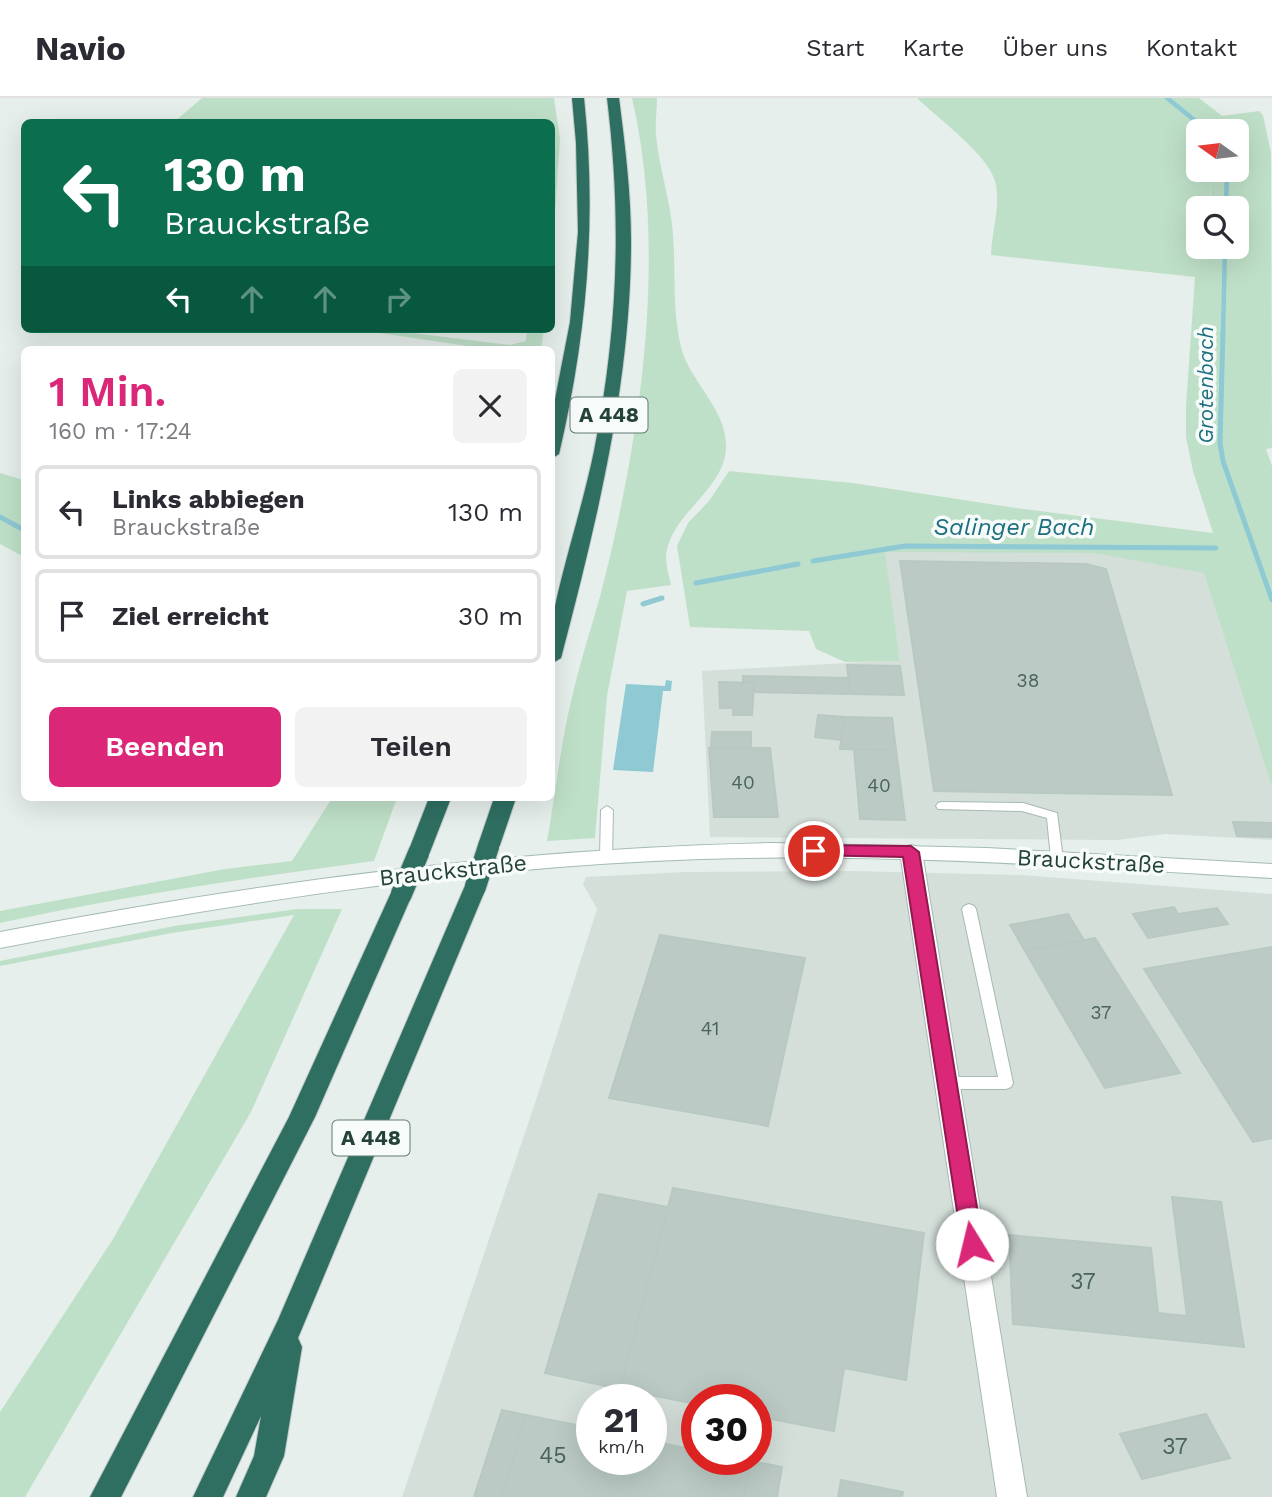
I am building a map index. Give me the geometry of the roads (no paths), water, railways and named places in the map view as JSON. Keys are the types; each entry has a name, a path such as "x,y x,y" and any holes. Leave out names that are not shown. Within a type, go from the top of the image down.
{"highway":[{"name":"A 448","path":"555,436 571,363 585,237 584,147 578,98"},
{"name":"A 448","path":"555,643 590,515 616,370 626,239 624,181 613,98"},
{"name":"A 448","path":"105,1497 302,1117 401,895 439,801"},
{"name":"A 448","path":"208,1497 292,1321 475,888 504,801"},
{"path":"251,1497 269,1456 292,1321"}],"street":[{"name":"Brauckstraße","path":"0,940 163,908 305,885 606,857 703,852 911,852 1272,871"},
{"path":"911,852 1012,1497"}],"lane":[{"path":"942,806 1023,807 1053,816 1057,859"},
{"path":"606,857 607,810"},
{"path":"947,1083 1006,1083 969,909"}],"water":[{"path":"666,680 672,681 671,691 663,691 653,772 613,770 626,684 665,686"}],"waterway":[{"name":"Grotenbach","path":"1167,98 1193,119"},
{"name":"Grotenbach","path":"1226,196 1227,182"},
{"name":"Grotenbach","path":"1223,334 1225,259"},
{"name":"Grotenbach","path":"1223,332 1220,443 1223,461 1272,600"},
{"name":"Salinger Bach","path":"0,517 21,528"},
{"name":"Salinger Bach","path":"813,561 905,546 1216,548"},
{"name":"Salinger Bach","path":"696,583 798,564"},
{"name":"Salinger Bach","path":"643,604 662,598"}]}
